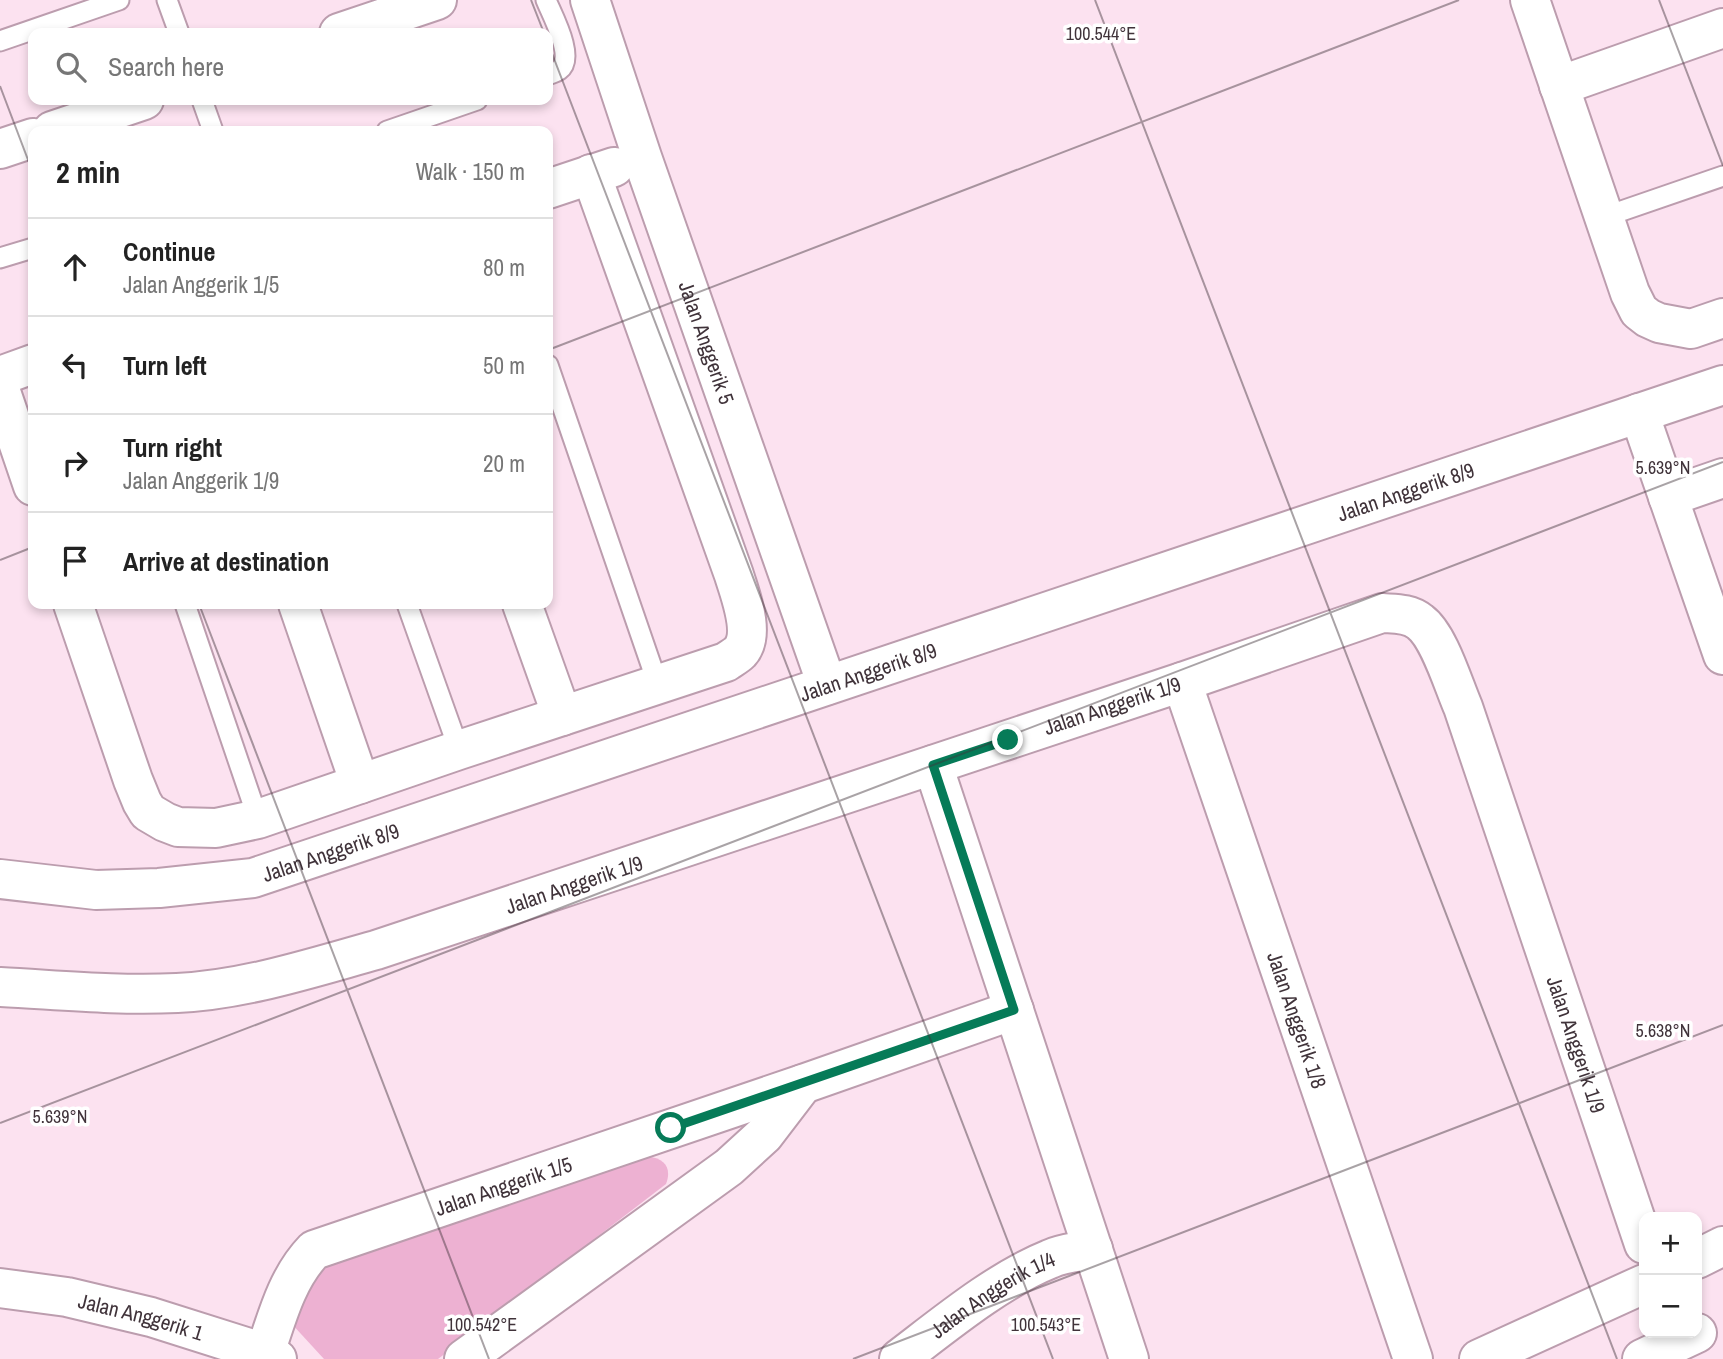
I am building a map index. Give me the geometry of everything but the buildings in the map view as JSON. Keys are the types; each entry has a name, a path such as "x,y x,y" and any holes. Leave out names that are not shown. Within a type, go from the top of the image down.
{"street":[{"path":"354,28 437,0"},
{"name":"Jalan Anggerik 5","path":"590,0 642,157 827,685"},
{"path":"1530,0 1630,293 1639,311 1659,323 1707,324"},
{"path":"1559,86 1723,28"},
{"path":"67,126 129,105"},
{"path":"0,149 28,140"},
{"path":"553,187 642,157"},
{"path":"75,609 133,780 148,813 178,827 197,829 258,819 726,662 741,651 747,635 746,615 734,575 591,174"},
{"path":"0,376 28,366"},
{"name":"Jalan Anggerik 8/9","path":"0,879 96,890 159,888 253,878 1723,385"},
{"path":"0,389 28,471"},
{"path":"1639,413 1723,655"},
{"path":"1668,497 1723,478"},
{"path":"300,609 360,784"},
{"path":"524,609 562,716"},
{"name":"Jalan Anggerik 1/9","path":"0,987 137,994 179,993 278,978 376,950 1382,613 1407,615 1420,621 1433,634 1467,720 1639,1229"},
{"name":"Jalan Anggerik 1/8","path":"1182,682 1413,1359"},
{"path":"933,765 1129,1359"},
{"name":"Jalan Anggerik 1/5","path":"271,1356 289,1284 314,1250 1014,1010"},
{"path":"464,1359 729,1167 764,1135 803,1084"},
{"path":"1702,1256 1723,1246"},
{"name":"Jalan Anggerik 1/4","path":"899,1359 962,1311 1033,1267 1053,1257 1093,1249"},
{"path":"1479,1359 1639,1285"},
{"name":"Jalan Anggerik 1","path":"0,1288 67,1297 139,1314 271,1356"},
{"path":"1702,1330 1723,1320"},
{"path":"1642,1359 1686,1338"}],"lane":[{"path":"38,28 119,0"},
{"path":"167,0 177,28"},
{"path":"546,0 564,46 565,60 560,70 553,73"},
{"path":"0,41 28,31"},
{"path":"204,105 211,126"},
{"path":"402,126 462,105"},
{"path":"1604,218 1723,176"},
{"path":"0,258 28,250"},
{"path":"553,380 658,685"},
{"path":"186,609 258,819"},
{"path":"409,609 459,750"}],"shaded area":[{"path":"649,1157 666,1165 666,1184 438,1359 324,1359 290,1322 308,1279 344,1249"}],"route":[{"path":"671,1128 1014,1010 933,765 1008,740"}]}
